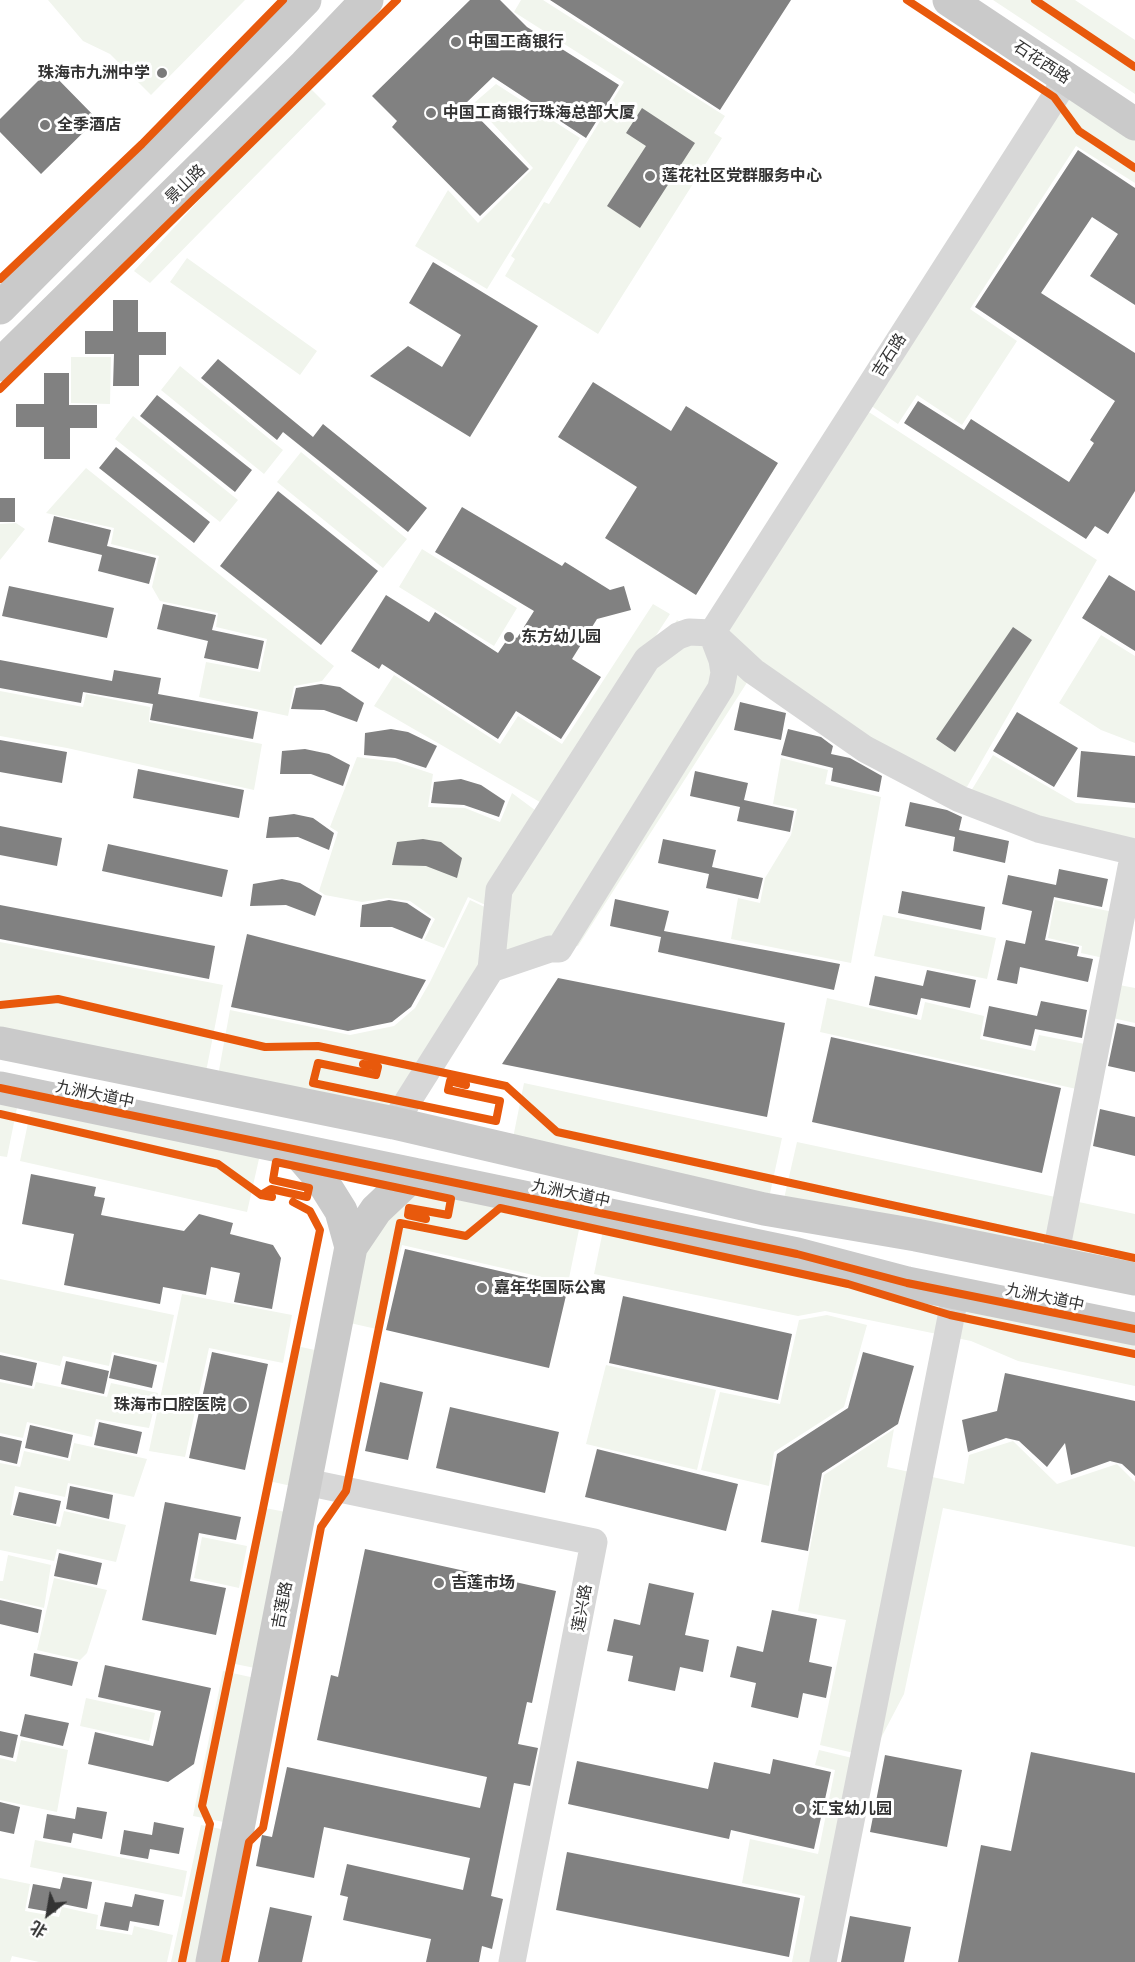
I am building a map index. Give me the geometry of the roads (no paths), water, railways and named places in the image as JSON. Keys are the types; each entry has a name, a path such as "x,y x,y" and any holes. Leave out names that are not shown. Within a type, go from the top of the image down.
{"main road":[{"path":"0,308 305,0"},
{"name":"景山路","path":"0,365 305,65 367,0"},
{"name":"石花西路","path":"949,0 1135,124"},
{"name":"石花西路","path":"985,0 1135,100"},
{"name":"九洲大道中","path":"0,1043 394,1123 764,1209 916,1235 1135,1280"},
{"name":"九洲大道中","path":"0,1088 797,1254 907,1283 1135,1329"},
{"path":"296,1150 321,1179 341,1211 351,1247"},
{"path":"351,1247 376,1210 414,1174"},
{"name":"吉莲路","path":"212,1962 351,1247"}],"street":[{"name":"吉石路","path":"712,633 1067,78"},
{"path":"394,1123 490,969 499,890 647,659 678,636 689,632 712,633 753,671 866,749 960,799 1038,829 1135,852 1054,1263"},
{"path":"490,969 550,949 559,950 721,688 724,674 722,660 712,633"},
{"path":"823,1962 956,1292"},
{"name":"莲兴路","path":"306,1482 594,1542 512,1962"}],"place":[{"name":"中国工商银行","path":"456,42"},
{"name":"珠海市九洲中学","path":"162,73"},
{"name":"中国工商银行珠海总部大厦","path":"431,113"},
{"name":"全季酒店","path":"45,125"},
{"name":"莲花社区党群服务中心","path":"650,176"},
{"name":"东方幼儿园","path":"509,637"},
{"name":"嘉年华国际公寓","path":"482,1288"},
{"name":"珠海市口腔医院","path":"240,1405"},
{"name":"吉莲市场","path":"439,1583"},
{"name":"汇宝幼儿园","path":"800,1809"}]}
